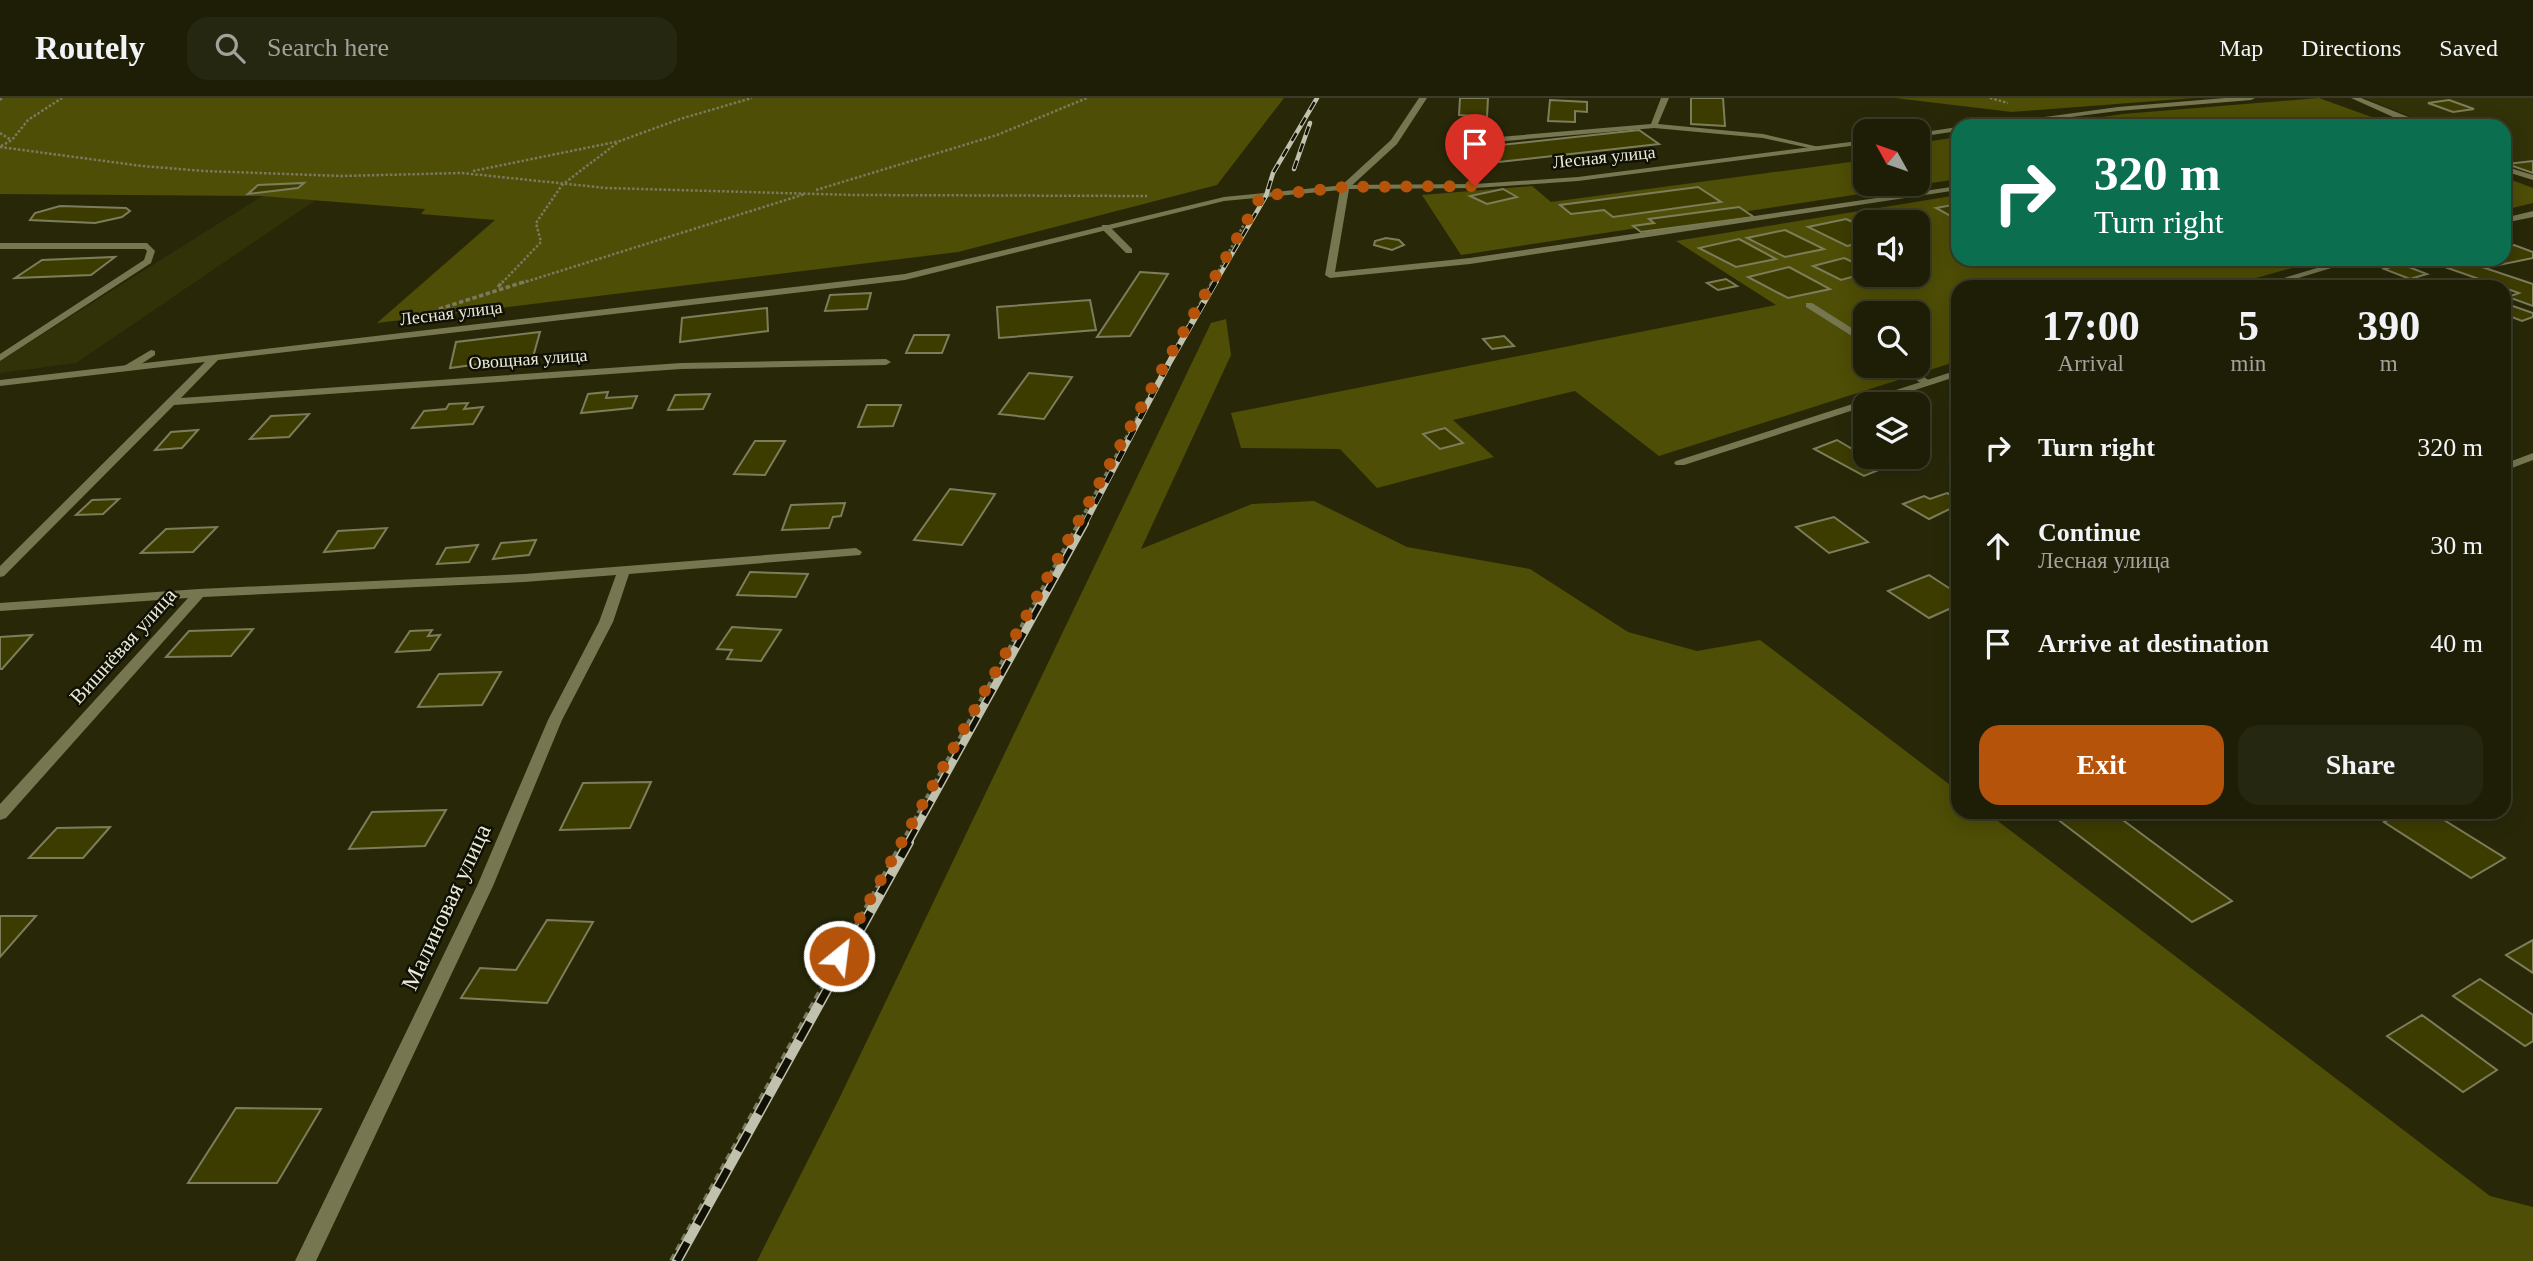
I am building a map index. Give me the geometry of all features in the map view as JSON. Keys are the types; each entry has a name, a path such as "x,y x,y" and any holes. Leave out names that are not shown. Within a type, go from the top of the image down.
{"street":[{"path":"1423,98 1394,142 1345,187 1330,275 1470,261 1951,189"},
{"path":"1654,126 1665,98"},
{"path":"2039,119 2118,109 2251,98"},
{"path":"2355,98 2405,119"},
{"path":"1475,186 1467,142 1654,126 1763,136 1819,148"},
{"path":"1930,133 1951,130"},
{"name":"Лесная улица","path":"0,383 905,277 1224,199 1345,187 1475,186 1578,179 1853,144"},
{"path":"2511,170 2533,178"},
{"path":"2511,219 2533,214"},
{"path":"1105,227 1129,251"},
{"path":"0,246 147,246 151,251 148,261 0,358"},
{"path":"2284,280 2332,266"},
{"path":"1809,305 1853,334"},
{"path":"128,368 151,353"},
{"path":"0,573 215,358"},
{"name":"Овощная улица","path":"172,402 681,366 886,362"},
{"path":"1680,463 1951,375"},
{"path":"1920,378 1926,382"},
{"path":"2511,465 2533,456"},
{"path":"199,593 524,578 856,552"},
{"name":"Малиновая улица","path":"305,1261 485,886 555,720 606,622 624,570"},
{"name":"Вишнёвая улица","path":"0,607 199,593"},
{"name":"Вишнёвая улица","path":"0,814 199,593"}],"path":[{"path":"0,147 12,140 28,120 62,98"},
{"path":"462,173 620,141 680,119 752,98"},
{"path":"432,311 997,135 1087,98"},
{"path":"0,133 12,140"},
{"path":"496,289 541,242 536,223 562,185 620,141"},
{"path":"0,147 142,166 204,171 342,176 462,173 606,188 853,195 988,193 1159,196"},
{"path":"672,1261 1160,373 1261,196"}],"shaded area":[{"path":"0,98 1284,98 1217,185 958,252 377,323 495,220 421,214 425,209 261,196 0,194"},
{"path":"1895,98 2194,98 2012,112"},
{"path":"2319,98 2377,119 2088,119"},
{"path":"2365,98 2533,98 2533,174 2511,166 2511,119 2416,119"},
{"path":"1951,138 1951,180 1930,183 1930,141"},
{"path":"1853,162 1853,195 1461,255 1422,195 1532,186 1551,202"},
{"path":"2511,180 2533,188 2533,203 2511,208"},
{"path":"272,190 329,191 76,363 0,373 0,361"},
{"path":"1951,196 1951,266 2299,266 2249,280 1951,280 1951,363 1930,370 1930,301 1853,301 1853,378 1904,378 1853,392 1853,394 1659,456 1575,391 1453,420 1494,457 1377,488 1340,449 1241,448 1231,413 1776,305 1676,241 1853,212 1853,287 1930,287 1930,210 1866,210"},
{"path":"1226,319 1231,355 1141,549 1252,504 1314,501 1407,547 1530,569 1628,632 1697,651 1760,640 1951,786 1951,819 1995,819 2490,1196 2533,1207 2533,1261 757,1261 839,1099 1211,323"}],"building":[{"path":"1460,98 1488,98 1487,117 1459,115"},
{"path":"1691,98 1723,98 1725,126 1691,124"},
{"path":"1550,100 1587,102 1587,112 1575,111 1575,122 1548,121"},
{"path":"2449,100 2474,109 2453,112 2428,103"},
{"path":"1639,130 1659,144 1499,162 1482,147"},
{"path":"2533,161 2533,173 2511,165"},
{"path":"304,183 298,188 248,194 258,185"},
{"path":"1698,187 1721,202 1613,217 1604,210 1571,214 1560,205"},
{"path":"1503,189 1517,197 1487,204 1470,196"},
{"path":"1951,205 1951,216 1936,208"},
{"path":"60,206 126,208 130,211 122,217 95,223 30,220 35,213"},
{"path":"1739,207 1754,217 1641,232 1633,226 1654,223 1649,219"},
{"path":"1846,219 1853,222 1853,245 1847,246 1808,227"},
{"path":"1785,230 1824,249 1785,257 1747,238"},
{"path":"1386,238 1399,240 1404,245 1392,250 1374,245 1375,241"},
{"path":"1739,239 1776,259 1736,267 1699,248"},
{"path":"2511,246 2533,252 2533,258 2511,263"},
{"path":"115,257 91,275 15,278 42,260"},
{"path":"1844,258 1853,262 1853,277 1841,280 1813,266"},
{"path":"2406,266 2427,274 2410,279 2384,269"},
{"path":"2442,266 2479,266 2533,284 2533,306 2511,298 2519,293 2511,290 2511,280 2482,280"},
{"path":"1789,267 1830,289 1788,298 1748,277"},
{"path":"1140,272 1168,274 1130,336 1097,337"},
{"path":"1726,279 1737,286 1718,290 1707,283"},
{"path":"871,293 867,309 825,311 830,295"},
{"path":"1090,300 1096,330 999,338 997,307"},
{"path":"2511,305 2533,313 2533,317 2522,321 2511,317"},
{"path":"767,308 768,331 680,342 682,318"},
{"path":"540,332 533,357 450,368 456,342"},
{"path":"914,335 949,335 942,353 906,353"},
{"path":"1504,336 1514,346 1492,349 1483,339"},
{"path":"1029,373 1072,377 1044,419 999,414"},
{"path":"608,392 606,398 637,396 632,408 581,413 588,394"},
{"path":"710,394 703,409 668,410 675,395"},
{"path":"468,403 464,409 483,407 473,424 412,428 424,411 446,409 449,404"},
{"path":"867,405 901,405 893,426 858,427"},
{"path":"309,414 289,437 250,439 271,416"},
{"path":"1445,428 1463,443 1440,449 1423,434"},
{"path":"198,430 182,448 155,450 171,432"},
{"path":"1837,440 1853,449 1853,469 1881,469 1864,476 1814,449"},
{"path":"755,441 785,441 765,475 734,474"},
{"path":"950,489 995,494 962,545 914,540"},
{"path":"1947,493 1951,495 1951,508 1929,519 1903,504 1924,496 1930,499"},
{"path":"119,499 103,514 76,515 92,500"},
{"path":"845,503 841,516 833,517 829,528 782,530 791,505"},
{"path":"1834,517 1868,542 1829,553 1796,527"},
{"path":"217,527 193,552 141,553 166,529"},
{"path":"387,528 374,548 324,552 338,531"},
{"path":"536,540 529,555 493,559 501,543"},
{"path":"478,545 469,562 437,564 446,548"},
{"path":"750,572 808,574 796,597 737,595"},
{"path":"1929,575 1951,589 1951,608 1929,618 1888,591"},
{"path":"732,627 781,630 761,661 727,659 732,650 717,649"},
{"path":"253,629 231,656 166,657 189,631"},
{"path":"432,630 428,636 440,635 430,650 396,652 410,631"},
{"path":"32,635 2,669 0,669 0,637"},
{"path":"501,672 482,705 418,707 439,674"},
{"path":"651,782 630,828 560,830 583,783"},
{"path":"446,810 425,846 349,849 372,812"},
{"path":"2057,819 2121,819 2232,901 2192,922"},
{"path":"2390,819 2442,819 2505,858 2471,878 2384,822"},
{"path":"110,827 83,858 29,858 57,828"},
{"path":"0,916 36,916 0,957"},
{"path":"547,920 593,922 547,1003 461,998 480,968 516,970"},
{"path":"2533,940 2533,973 2506,955"},
{"path":"2480,979 2533,1015 2533,1041 2525,1046 2453,996"},
{"path":"2422,1015 2497,1070 2463,1092 2387,1036"},
{"path":"236,1108 321,1109 277,1183 188,1183"}],"railway":[{"path":"1215,283 1266,196 1273,173 1317,98"},
{"path":"1294,169 1310,123"},
{"path":"1084,525 1169,363 1216,281"},
{"path":"908,843 1085,523"},
{"path":"677,1261 909,842"}],"route":[{"path":"839,956 1160,373 1261,196 1345,187 1475,186"}]}
